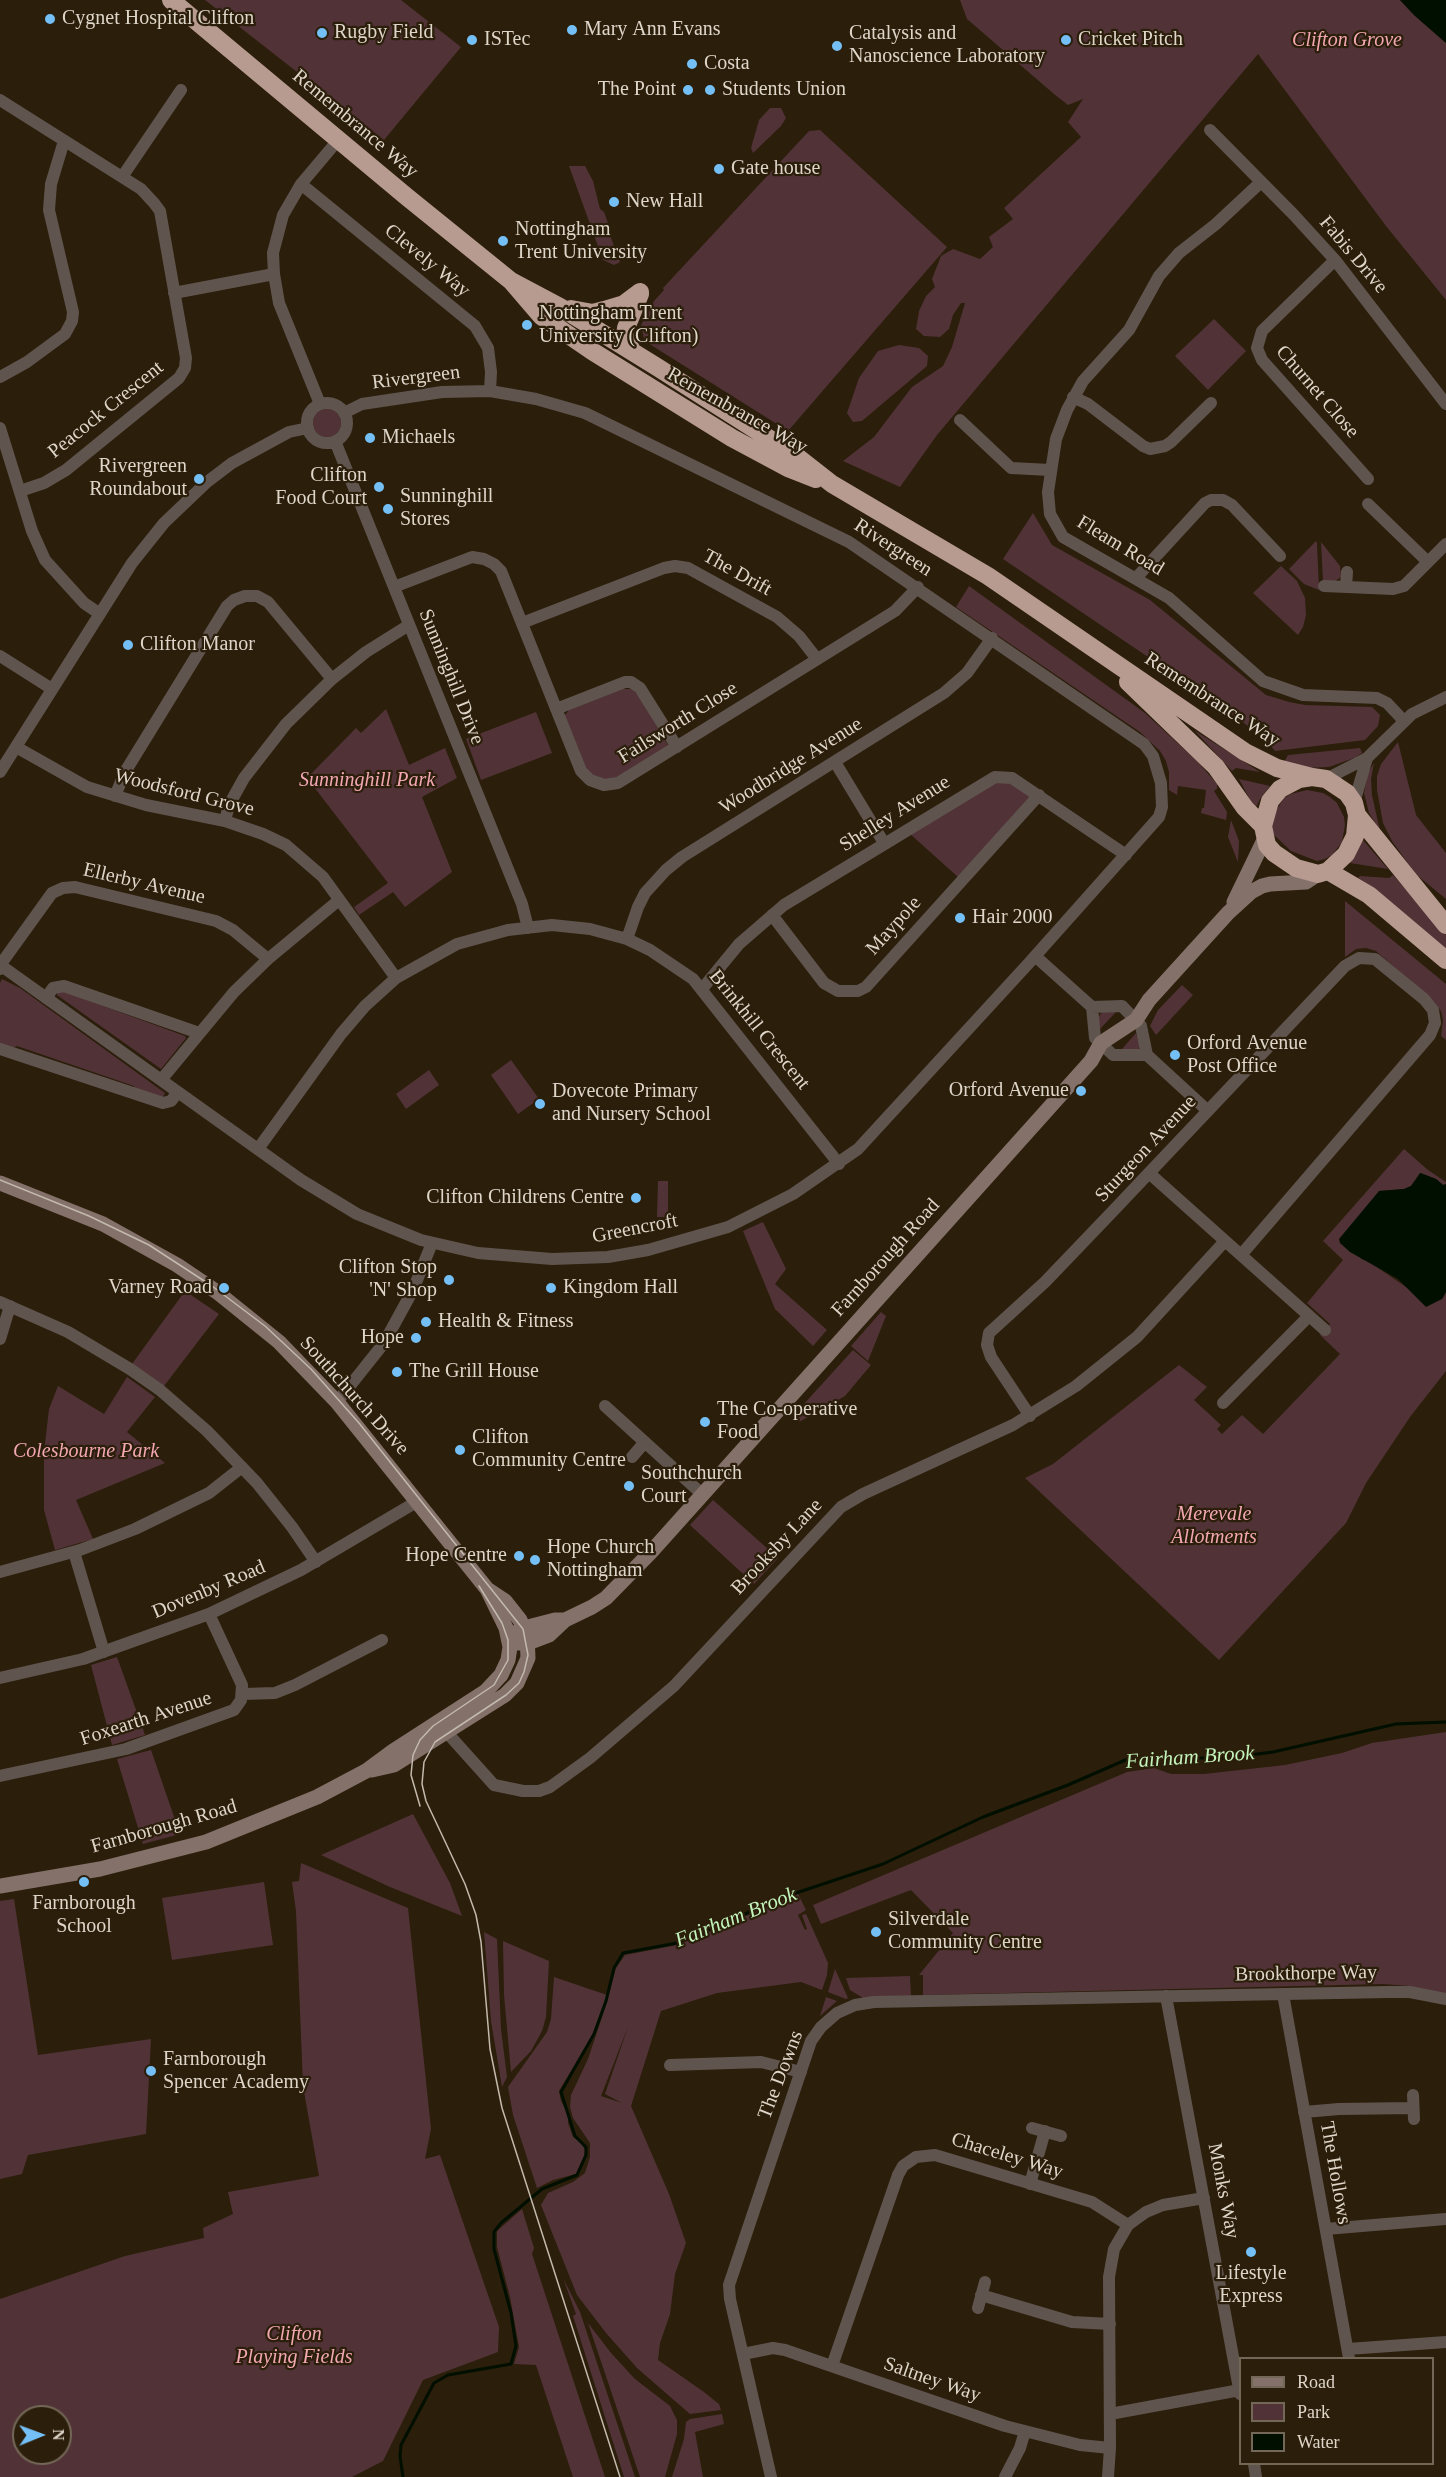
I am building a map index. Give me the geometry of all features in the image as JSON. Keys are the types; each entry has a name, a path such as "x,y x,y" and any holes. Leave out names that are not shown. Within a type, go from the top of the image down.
{"highway":[{"name":"Remembrance Way","path":"171,0 511,281 541,316 732,438 788,468 832,484"},
{"name":"Remembrance Way","path":"511,281 611,338 795,455 832,484 988,576 1245,752 1277,768 1319,778"},
{"path":"560,307 593,313 624,304 640,292 626,328 625,336 632,351"},
{"path":"624,304 615,322 611,338 614,354 626,372"},
{"name":"Remembrance Way","path":"1092,649 1216,767 1264,832"},
{"path":"1446,926 1355,809 1347,793 1319,778 1299,779 1280,789 1270,801 1264,832 1267,845 1284,861 1296,868 1323,872 1369,895 1446,960"},
{"path":"1323,872 1341,861 1351,846 1355,836 1355,809"}],"street":[{"path":"122,177 181,90"},
{"name":"Peacock Crescent","path":"0,100 141,189 160,211 186,358 185,368 178,378 66,470 44,483 20,491"},
{"name":"Fabis Drive","path":"1210,130 1224,136 1262,182 1335,260 1446,404"},
{"path":"320,404 279,303 274,274 276,236 283,215 301,184 339,139"},
{"path":"0,377 27,362 65,334 72,321 73,312 49,210 51,184 64,141"},
{"name":"Fleam Road","path":"1262,182 1174,258 1159,276 1129,330 1093,369 1073,397 1059,431 1050,470 1048,505 1057,530 1070,542 1169,598 1263,681 1303,695 1377,698 1387,703 1404,721"},
{"name":"Clevely Way","path":"301,184 476,326 488,348 491,372 489,390"},
{"name":"Churnet Close","path":"1335,260 1262,331 1257,348 1262,360 1361,465 1368,479"},
{"path":"174,293 274,274"},
{"name":"Rivergreen","path":"344,412 362,404 419,394 489,390 536,399 585,413 849,542 918,587 1144,744 1153,756 1161,783 1162,807 1153,825 1035,956"},
{"path":"1073,397 1088,404 1150,449 1165,446 1208,411"},
{"path":"320,404 336,405 344,412 347,426 345,432 335,441 321,442 310,434 309,414 320,404"},
{"path":"960,420 1011,468 1050,470"},
{"path":"0,428 32,531 45,560 84,603 100,614"},
{"path":"0,772 149,540 200,488 232,463 289,432 308,428"},
{"path":"960,439 970,429"},
{"name":"Sunninghill Drive","path":"335,441 518,893 528,928"},
{"path":"1136,578 1205,503 1211,500 1222,500 1232,505 1276,547"},
{"path":"1368,504 1384,511 1428,562"},
{"path":"1324,586 1398,588 1404,586 1446,544"},
{"name":"Failsworth Close","path":"394,587 472,557 484,558 494,564 501,572 581,771 590,780 604,785 618,783 895,611 918,587"},
{"name":"The Drift","path":"522,623 664,568 675,566 688,568 777,617 799,636 817,659"},
{"path":"1346,587 1347,572"},
{"path":"115,796 131,762 227,606 234,600 245,596 257,596 268,602 332,680"},
{"path":"225,821 229,805 244,778 264,751 308,702 366,651 409,625"},
{"name":"Woodbridge Avenue","path":"627,939 645,893 666,870 682,857 944,693 967,673 992,639"},
{"path":"0,656 52,689"},
{"path":"556,708 625,681 631,682 640,688 677,747"},
{"path":"1319,778 1367,758 1404,721 1423,708 1446,697"},
{"name":"Woodsford Grove","path":"16,747 87,788 146,805 225,821 263,834 286,845 323,877 396,978"},
{"path":"1355,809 1367,758"},
{"path":"835,762 884,843"},
{"name":"Shelley Avenue","path":"702,989 739,944 784,905 995,777 1012,778 1126,855"},
{"name":"Maypole","path":"772,915 824,983 838,991 858,991 866,987 1039,795"},
{"name":"Farnborough Road","path":"1228,913 1249,875 1264,832"},
{"name":"Farnborough Road","path":"0,1886 100,1869 206,1842 318,1797 512,1689 527,1662 526,1635 549,1635 565,1620 606,1598 1091,1060 1101,1043 1136,1020 1149,1000 1228,913 1251,892 1262,886 1306,882 1323,872"},
{"name":"Ellerby Avenue","path":"0,967 52,893 63,888 75,887 216,921 233,930 268,959"},
{"path":"161,1080 234,992 268,959 339,900"},
{"name":"Brinkhill Crescent","path":"258,1149 341,1034 365,1006 396,978 457,944 484,935 528,928 568,926 590,929 627,939 674,964 702,989 839,1164"},
{"path":"1035,956 1092,1007 1095,1038 1113,1055 1148,1056"},
{"name":"Greencroft","path":"0,967 337,1204 391,1229 432,1243 478,1253 523,1258 599,1257 648,1250 728,1227 793,1194 839,1164 881,1126 1035,956"},
{"name":"Sturgeon Avenue","path":"1030,1416 991,1357 987,1345 989,1333 1045,1282 1345,966 1355,958 1375,959 1433,1010 1435,1023 1431,1035 1241,1255"},
{"path":"46,998 53,988 64,986 199,1033"},
{"path":"1092,1007 1122,1006 1141,1026 1148,1056 1208,1111"},
{"path":"0,1049 163,1103 171,1101 178,1092"},
{"path":"1149,1173 1325,1330"},
{"name":"Southchurch Drive","path":"0,1183 103,1224 177,1265 217,1292 263,1328 337,1402 418,1501 487,1589 510,1640"},
{"name":"Brooksby Lane","path":"442,1727 494,1785 523,1791 539,1791 550,1787 590,1758 669,1691 841,1508 863,1494 1030,1416 1084,1380 1137,1337 1225,1241"},
{"path":"337,1402 384,1343 413,1290 432,1243"},
{"path":"0,1339 5,1304 68,1332 139,1375 199,1424 242,1467 275,1504 316,1562"},
{"path":"1223,1403 1309,1316"},
{"path":"605,1406 702,1494"},
{"path":"632,1457 645,1442"},
{"path":"0,1572 74,1552 135,1528 197,1500 222,1484 242,1467"},
{"name":"Dovenby Road","path":"0,1678 83,1659 209,1614 316,1562 418,1501"},
{"path":"74,1552 104,1652"},
{"name":"Southchurch Drive","path":"487,1589 505,1601 526,1635"},
{"path":"209,1614 242,1685 243,1694 275,1693 382,1640"},
{"path":"510,1640 526,1635"},
{"name":"Farnborough Road","path":"442,1727 492,1686 508,1660 510,1640"},
{"name":"Foxearth Avenue","path":"0,1776 80,1761 164,1737 229,1713 238,1705 243,1694"},
{"name":"Brookthorpe Way","path":"1166,1996 1410,1992 1446,2000"},
{"name":"The Hollows","path":"1283,1994 1348,2354"},
{"name":"The Downs","path":"771,2477 730,2300 729,2285 811,2041 821,2027 845,2008 863,2003 1166,1996"},
{"name":"Monks Way","path":"1166,1996 1239,2387"},
{"path":"670,2064 761,2062 801,2072"},
{"path":"684,2064 685,2078"},
{"path":"1305,2112 1414,2114 1413,2095"},
{"path":"1032,2128 1061,2136"},
{"path":"1030,2184 1045,2132"},
{"name":"Chaceley Way","path":"832,2366 898,2175 906,2163 921,2156 935,2155 1092,2202 1128,2225"},
{"path":"1108,2477 1110,2448 1109,2277 1118,2240 1128,2225 1155,2208 1204,2198"},
{"path":"1326,2229 1446,2219"},
{"path":"985,2282 980,2301 1072,2322 1110,2324"},
{"path":"1348,2354 1446,2342"},
{"name":"Saltney Way","path":"743,2354 779,2348 1025,2431 1080,2445 1110,2448"},
{"path":"1110,2414 1239,2392"},
{"path":"1005,2477 1020,2448 1025,2431"}],"green space":[{"path":"205,0 401,0 461,47 384,140"},
{"name":"Clifton Grove","path":"960,0 1400,0 1446,43 1446,300 1386,226 1258,54 937,435 900,487 843,461 874,437 912,387 943,366 952,347 965,303 961,303 953,315 949,329 940,337 924,336 916,329 919,311 926,296 935,287 932,279 941,256 953,249 980,259 993,247 989,237 1013,219 1004,208 1081,137 1068,122 1083,99 1068,105 1054,94 967,19"},
{"path":"770,108 781,108 786,118 781,126 753,153 751,148 759,120"},
{"path":"820,130 947,247 788,431 651,345 644,339 641,325 654,301 664,290 663,288 809,131"},
{"path":"569,166 585,166 593,181 600,209 604,212 620,262 614,265 603,260"},
{"path":"1214,319 1246,351 1208,390 1175,356"},
{"path":"899,345 919,348 928,356 927,366 862,421 853,422 847,413 859,378 878,351"},
{"path":"327,409 337,413 341,423 337,433 327,437 317,433 313,423 317,413"},
{"path":"1033,513 1052,545 1150,600 1266,695 1305,705 1372,707 1380,715 1378,726 1365,740 1275,751 1263,737 1222,707 1003,559"},
{"path":"1316,541 1319,590 1304,584 1289,569"},
{"path":"1321,542 1340,566 1341,577 1334,582 1323,581"},
{"path":"1281,566 1297,581 1305,598 1306,615 1298,635 1253,593"},
{"path":"969,586 1145,713 1197,761 1217,784 1217,789 1214,791 1227,812 1226,820 1201,813 1204,808 1206,790 1178,786 1177,795 1169,790 1169,772 1166,761 1160,751 1140,732 956,607"},
{"path":"622,689 631,689 639,695 668,745 615,781 598,779 586,771 565,715 569,710"},
{"name":"Sunninghill Park","path":"386,709 409,765 445,748 457,778 422,797 452,872 405,907 393,892 359,915 354,907 388,883 307,778 356,728 361,733"},
{"path":"536,712 552,753 481,780 466,739"},
{"path":"1194,730 1260,772 1236,768 1232,771"},
{"path":"1398,742 1416,815 1446,853 1446,899 1418,876 1392,841 1383,823 1377,776 1381,764"},
{"path":"1360,748 1362,753 1354,758 1329,767 1306,768 1284,762 1288,755"},
{"path":"1374,763 1371,779 1372,795 1380,831 1369,813 1364,793 1368,773"},
{"path":"1239,779 1270,786 1255,809"},
{"path":"997,781 1013,783 1031,797 958,877 909,833"},
{"path":"1307,790 1330,797 1337,803 1344,817 1342,842 1332,855 1317,861 1291,851 1274,835 1271,828 1275,812 1284,798"},
{"path":"1231,820 1239,841 1238,862 1228,837"},
{"path":"1362,839 1388,869 1350,863"},
{"path":"1393,875 1446,935 1446,949 1377,890 1358,878 1360,876 1389,878"},
{"path":"1345,901 1446,984 1446,1040 1441,1036 1443,1020 1441,1011 1433,1001 1376,951 1366,948 1356,949 1345,957"},
{"path":"2,979 20,988 165,1093 162,1099 137,1091 134,1086 17,1046 12,1049 0,1045 0,983"},
{"path":"1182,985 1193,995 1156,1035 1150,1026 1158,1010"},
{"path":"62,991 186,1038 161,1069 57,995"},
{"path":"1102,1012 1116,1012 1100,1029 1098,1018"},
{"path":"1136,1033 1140,1047 1137,1051 1122,1049"},
{"path":"511,1060 539,1099 518,1114 491,1075"},
{"path":"429,1070 439,1085 406,1109 396,1094"},
{"name":"Merevale Allotments","path":"1404,1149 1446,1184 1443,1185 1436,1179 1421,1173 1411,1186 1404,1189 1379,1191 1361,1259 1368,1261 1406,1287 1442,1299 1446,1292 1446,1371 1410,1417 1366,1483 1346,1523 1219,1660 1025,1478 1053,1464 1179,1365 1207,1387 1194,1400 1221,1425 1217,1429 1222,1434 1242,1415 1263,1434 1340,1354 1320,1335 1330,1324 1307,1303 1343,1260 1323,1241"},
{"path":"658,1181 668,1181 668,1217 657,1217"},
{"path":"763,1222 786,1269 775,1284 827,1330 813,1346 775,1309 743,1231"},
{"path":"185,1291 219,1314 164,1386 132,1364"},
{"path":"881,1312 886,1316 868,1361 851,1346"},
{"path":"853,1350 871,1365 845,1396 799,1422 793,1416"},
{"name":"Colesbourne Park","path":"127,1377 155,1397 127,1432 165,1463 76,1500 93,1539 55,1550 44,1510 44,1452 49,1409 58,1386 104,1414"},
{"path":"713,1500 778,1558 754,1584 690,1525"},
{"path":"117,1657 145,1735 112,1745 91,1665"},
{"path":"1446,1732 1446,1994 1410,1986 1382,1984 923,1995 923,1975 919,1975 953,1933 911,1890 821,1924 813,1905 1127,1772 1154,1768 1171,1774 1204,1774 1285,1765 1342,1753 1372,1743"},
{"path":"151,1750 180,1834 143,1844 117,1759"},
{"path":"413,1814 450,1883 462,1916 390,1887 321,1855"},
{"name":"Clifton Playing Fields","path":"301,1863 408,1908 431,2129 425,2159 440,2155 499,2327 498,2352 423,2380 383,2461 352,2477 0,2477 0,2299 125,2256 204,2238 203,2228 233,2214 228,2192 319,2176 303,2086 296,1911 292,1882 299,1881"},
{"path":"264,1882 273,1945 172,1960 162,1898"},
{"path":"798,1894 806,1910 798,1915 805,1930 807,1929 802,1915 806,1914 828,1963 822,1990 801,1982 717,1993 661,2011 631,2106 669,2194 686,2243 675,2274 670,2314 660,2343 658,2360 704,2392 719,2404 721,2410 690,2414 637,2368 577,2295 541,2205 548,2193 573,2182 585,2173 590,2157 590,2143 573,2118 570,2107 571,2095 588,2059 616,1968 625,1955 677,1945","holes":["628,2027 605,2094 622,2103 601,2096"]},
{"path":"14,1899 38,2055 151,2039 146,2134 28,2155 22,2174 0,2179 0,1901"},
{"path":"484,1932 497,1939 501,2029 507,2077 502,2087 491,2021"},
{"path":"503,1941 549,1961 546,2017 542,2031 531,2051 511,2072 504,1995"},
{"path":"835,1969 848,1998 846,1999 828,1992"},
{"path":"910,1976 911,1996 863,1998 850,1990 846,1978"},
{"path":"554,1977 607,1995 593,2034 559,2091 568,2114 568,2123 573,2137 581,2143 585,2150 584,2156 576,2174 553,2180 537,2188 513,2115 508,2087 547,2032 551,2019"},
{"path":"826,1997 837,2001 820,2016"},
{"path":"522,2209 534,2248 532,2254 605,2477 573,2477 536,2365 514,2364 519,2347 510,2297 497,2247 497,2231"},
{"path":"563,2278 580,2312 635,2477 624,2477 573,2316 576,2314"},
{"path":"588,2323 635,2379 670,2406 677,2420 677,2434 665,2477 640,2477"},
{"path":"722,2414 724,2424 695,2432 703,2477 672,2477 684,2439 686,2422 690,2419"}],"water":[{"path":"1400,0 1446,0 1446,43 1414,15"},
{"path":"1420,1173 1436,1179 1443,1185 1446,1184 1446,1292 1442,1299 1426,1307 1398,1279 1350,1252 1340,1243 1339,1239 1379,1191 1404,1189 1411,1186"}],"waterway":[{"name":"Fairham Brook","path":"403,2477 401,2445 434,2383 448,2375 511,2364 516,2346 511,2313 494,2249 494,2232 501,2223 542,2189 577,2175 586,2155 586,2147 575,2136 561,2092 594,2034 606,2001 614,1968 623,1953 677,1943 787,1896 883,1864 983,1817 1068,1785 1130,1758 1226,1758 1273,1752 1396,1724 1446,1722"}],"tram line":[{"path":"0,1180 89,1216 149,1245 212,1286 265,1326 311,1369 359,1423 523,1629 528,1655 519,1683 506,1695 435,1742 424,1762 422,1784 426,1801 465,1884 476,1915 481,1942 490,2049 502,2108 620,2477"},
{"path":"420,1806 411,1775 413,1755 420,1740 433,1726 494,1685 508,1660 508,1640 502,1623 479,1586"}],"place":[{"name":"Cygnet Hospital Clifton","path":"50,19"},
{"name":"Mary Ann Evans","path":"572,30"},
{"name":"Rugby Field","path":"322,33"},
{"name":"ISTec","path":"472,40"},
{"name":"Cricket Pitch","path":"1066,40"},
{"name":"Catalysis and Nanoscience Laboratory","path":"837,46"},
{"name":"Costa","path":"692,64"},
{"name":"The Point","path":"688,90"},
{"name":"Students Union","path":"710,90"},
{"name":"Gate house","path":"719,169"},
{"name":"New Hall","path":"614,202"},
{"name":"Nottingham Trent University","path":"503,241"},
{"name":"Nottingham Trent University (Clifton)","path":"527,325"},
{"name":"Michaels","path":"370,438"},
{"name":"Rivergreen Roundabout","path":"199,479"},
{"name":"Clifton Food Court","path":"379,487"},
{"name":"Sunninghill Stores","path":"388,509"},
{"name":"Clifton Manor","path":"128,645"},
{"name":"Hair 2000","path":"960,918"},
{"name":"Orford Avenue Post Office","path":"1175,1055"},
{"name":"Orford Avenue","path":"1081,1091"},
{"name":"Dovecote Primary and Nursery School","path":"540,1104"},
{"name":"Clifton Childrens Centre","path":"636,1198"},
{"name":"Clifton Stop 'N' Shop","path":"449,1280"},
{"name":"Varney Road","path":"224,1288"},
{"name":"Kingdom Hall","path":"551,1288"},
{"name":"Health & Fitness","path":"426,1322"},
{"name":"Hope","path":"416,1338"},
{"name":"The Grill House","path":"397,1372"},
{"name":"The Co-operative Food","path":"705,1422"},
{"name":"Clifton Community Centre","path":"460,1450"},
{"name":"Southchurch Court","path":"629,1486"},
{"name":"Hope Centre","path":"519,1556"},
{"name":"Hope Church Nottingham","path":"535,1560"},
{"name":"Farnborough School","path":"84,1882"},
{"name":"Silverdale Community Centre","path":"876,1932"},
{"name":"Farnborough Spencer Academy","path":"151,2071"},
{"name":"Lifestyle Express","path":"1251,2252"}]}
